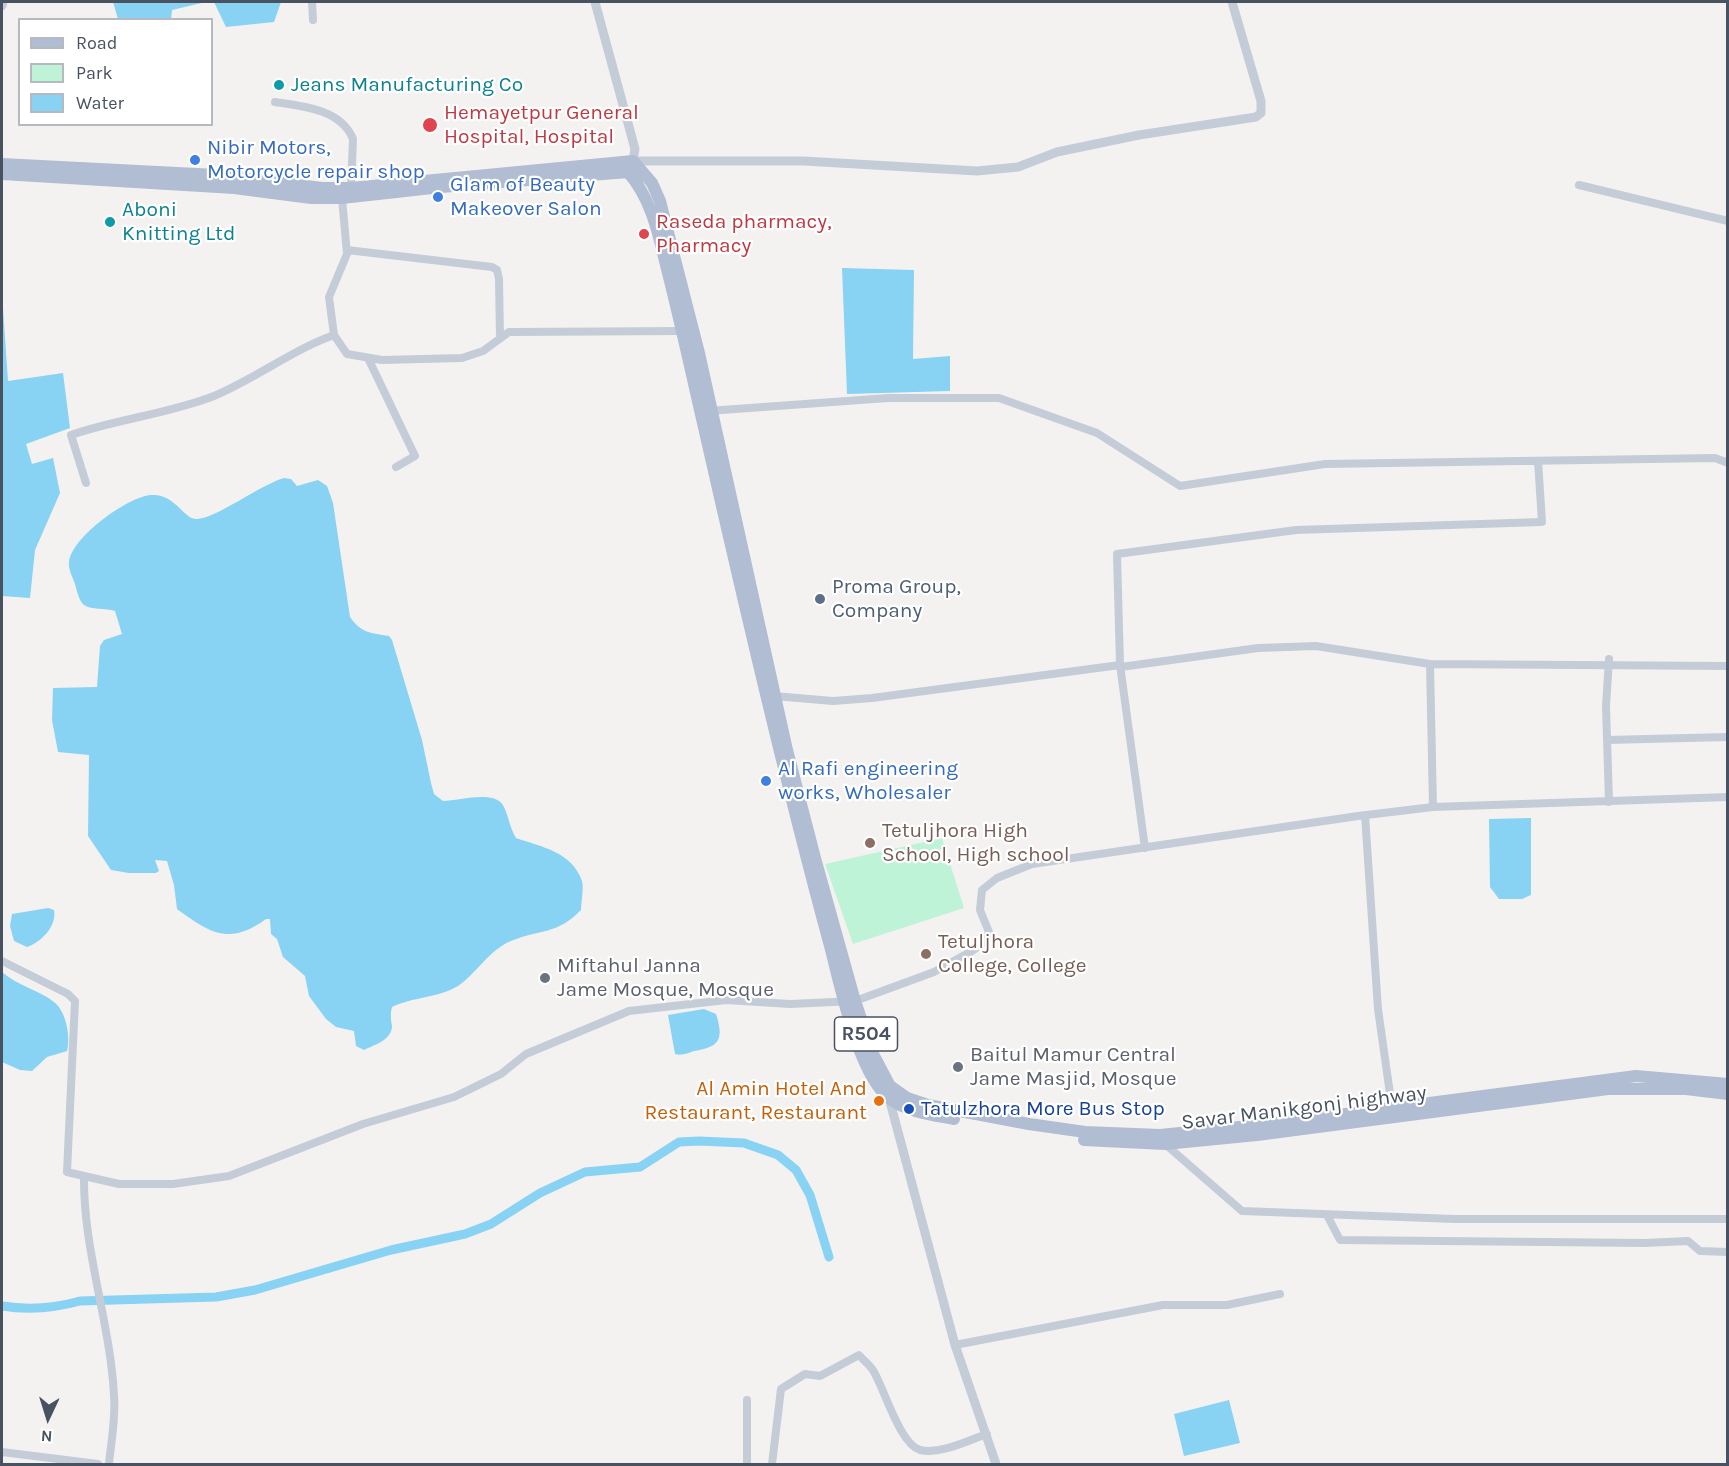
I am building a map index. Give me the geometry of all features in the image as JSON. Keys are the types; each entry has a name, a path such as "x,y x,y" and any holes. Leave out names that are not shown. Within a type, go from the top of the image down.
{"main road":[{"path":"2,164 322,188 351,188 637,165"},
{"path":"2,174 216,181 311,198 342,198 637,165"},
{"name":"R504","path":"637,165 643,190 652,210 705,411 770,697 850,1002 870,1074 889,1093 955,1110 1029,1124 1118,1135 1160,1135 1214,1131 1636,1076 1728,1084"},
{"name":"R504","path":"637,165 652,183 660,201 699,353 705,411"},
{"name":"Savar Manikgonj highway","path":"889,1093 930,1114 1033,1133 1108,1143 1166,1144 1257,1135 1608,1089 1666,1088 1728,1094"}],"street":[{"path":"312,2 313,20"},
{"path":"595,2 635,148 637,165 804,161 977,171 1018,166 1057,152 1139,135 1256,117 1261,113 1261,100 1232,2"},
{"path":"275,102 319,110 346,127 353,139 351,188"},
{"path":"1579,185 1728,221"},
{"path":"342,198 347,250 329,297 333,335 347,354 368,358 462,358 483,351 509,332 683,331"},
{"path":"347,250 492,267 497,270 499,279 500,338"},
{"path":"86,483 71,435 213,396 333,335"},
{"path":"368,358 415,456 396,467"},
{"path":"705,411 888,398 999,398 1097,433 1180,486 1325,464 1715,459 1728,463"},
{"path":"1145,848 1120,666 1117,554 1296,530 1542,522 1538,461"},
{"path":"770,697 813,700 862,699 1258,648 1316,646 1430,664 1609,663 1728,666"},
{"path":"1609,663 1607,740 1609,802"},
{"path":"1430,664 1434,807"},
{"path":"1607,740 1728,737"},
{"path":"2,961 68,994 75,1001 66,1172 119,1184 162,1184 229,1176 363,1124 454,1097 481,1085 526,1054 556,1039 644,1008 726,1000 850,1002 934,972 985,941 988,932 980,910 982,890 997,878 1032,864 1242,831 1434,807 1728,796"},
{"path":"1365,815 1378,1009 1392,1108"},
{"path":"889,1093 956,1345 996,1464"},
{"path":"1166,1144 1242,1211 1454,1219 1728,1219"},
{"path":"84,1176 84,1197 93,1267 114,1396 109,1464"},
{"path":"1328,1215 1340,1240 1644,1243 1688,1241 1700,1251 1728,1252"},
{"path":"956,1345 1163,1305 1227,1305 1280,1294"},
{"path":"772,1464 781,1389 805,1374 820,1376 859,1355 873,1370 897,1421 912,1446 922,1451 934,1450 987,1434"},
{"path":"747,1400 747,1464"},
{"path":"2,1452 98,1464"}],"green space":[{"path":"942,838 964,908 853,944 825,864"}],"water":[{"path":"113,2 206,2 172,10 171,18 118,18"},
{"path":"214,2 281,2 274,22 226,27"},
{"path":"842,268 914,270 913,359 950,356 950,391 847,394"},
{"path":"2,294 8,381 63,373 70,428 26,444 32,464 53,458 60,493 35,550 30,598 2,596"},
{"path":"284,478 291,479 297,486 318,480 327,486 333,503 350,617 362,629 389,636 392,640 422,740 434,794 443,801 485,797 500,802 516,838 564,857 577,871 583,884 581,910 572,918 556,928 521,937 503,945 465,981 450,990 392,1007 392,1026 389,1035 364,1050 356,1046 354,1031 336,1027 326,1019 309,996 305,976 283,957 277,939 271,934 270,919 241,932 230,934 210,930 177,909 174,885 167,861 155,860 159,871 156,873 111,870 88,836 89,755 58,752 52,720 53,688 97,687 100,646 104,640 122,634 115,611 91,608 82,603 70,570 69,562 72,552 90,530 115,510 141,497 159,495 173,502 192,518 205,518"},
{"path":"1531,818 1531,895 1522,899 1499,899 1490,887 1489,819"},
{"path":"48,908 54,910 53,922 38,942 27,947 14,941 10,926 12,914"},
{"path":"2,972 42,994 62,1011 68,1032 67,1051 47,1057 32,1071 20,1070 2,1062"},
{"path":"704,1009 716,1014 720,1030 718,1040 710,1047 675,1054 668,1015"},
{"path":"1229,1400 1240,1443 1184,1456 1174,1414"}],"waterway":[{"path":"2,1306 41,1308 80,1301 216,1297 255,1290 391,1250 465,1234 491,1224 540,1193 585,1172 640,1167 679,1142 744,1143 778,1155 796,1170 810,1195 829,1257"}],"place":[{"name":"Jeans Manufacturing Co","path":"279,85"},
{"name":"Hemayetpur General Hospital, Hospital","path":"430,125"},
{"name":"Nibir Motors, Motorcycle repair shop","path":"195,160"},
{"name":"Glam of Beauty Makeover Salon","path":"438,197"},
{"name":"Aboni Knitting Ltd","path":"110,222"},
{"name":"Raseda pharmacy, Pharmacy","path":"644,234"},
{"name":"Proma Group, Company","path":"820,599"},
{"name":"Al Rafi engineering works, Wholesaler","path":"766,781"},
{"name":"Tetuljhora High School, High school","path":"870,843"},
{"name":"Tetuljhora College, College","path":"926,954"},
{"name":"Miftahul Janna Jame Mosque, Mosque","path":"545,978"},
{"name":"Baitul Mamur Central Jame Masjid, Mosque","path":"958,1067"},
{"name":"Al Amin Hotel And Restaurant, Restaurant","path":"879,1101"},
{"name":"Tatulzhora More Bus Stop","path":"909,1109"}]}
